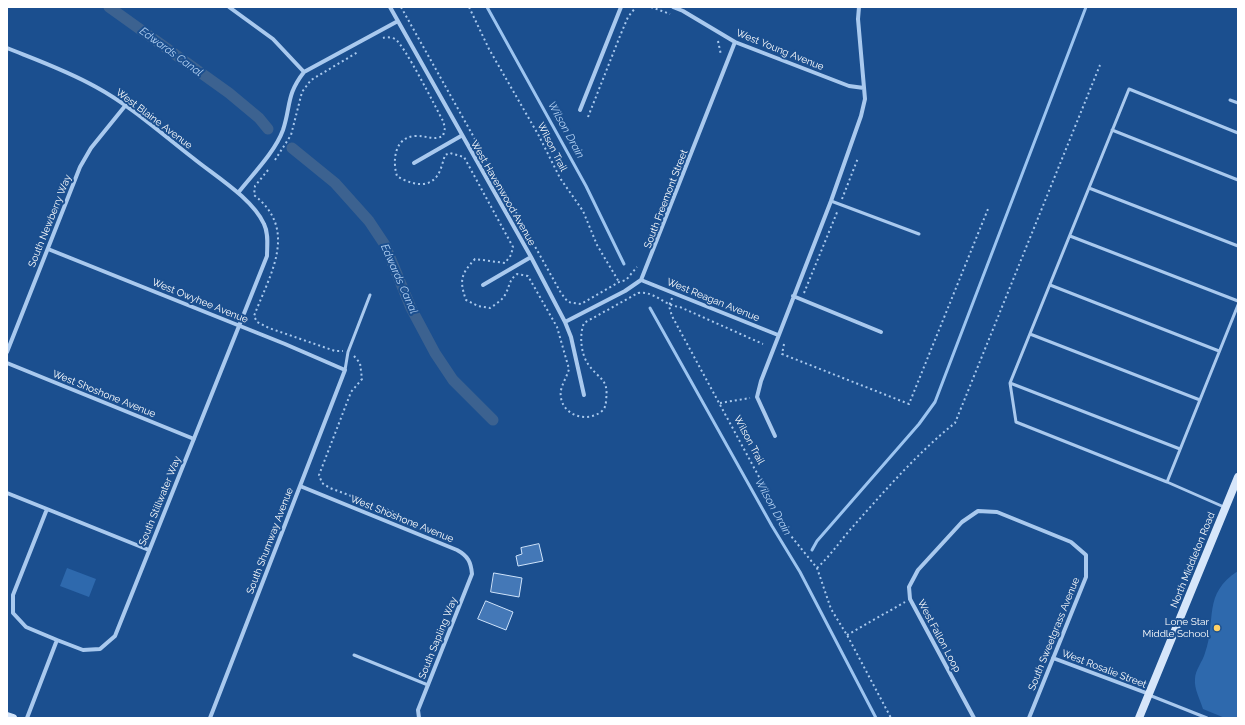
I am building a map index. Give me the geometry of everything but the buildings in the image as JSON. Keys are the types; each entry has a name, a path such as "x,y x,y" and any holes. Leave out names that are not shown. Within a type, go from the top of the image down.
{"main road":[{"name":"North Middleton Road","path":"1139,718 1238,476"},
{"path":"7,716 13,718"}],"street":[{"path":"228,7 273,39 304,72"},
{"name":"West Havenwood Avenue","path":"390,7 531,257 565,322 571,337 584,395"},
{"path":"580,110 620,7"},
{"name":"West Young Avenue","path":"674,7 684,9 735,42 849,86 864,88"},
{"path":"774,436 757,396 778,334 831,201 861,116 865,99 858,19 859,7"},
{"path":"238,193 276,144 283,130 294,85 304,72 398,20"},
{"name":"South Freemont Street","path":"641,280 735,42"},
{"name":"West Blaine Avenue","path":"7,48 97,87 125,106 238,193 256,210 267,233"},
{"name":"South Newberry Way","path":"7,352 80,167 90,148 125,106"},
{"path":"414,163 462,136"},
{"name":"South Stillwater Way","path":"57,640 83,650 100,649 115,636 266,256 267,233"},
{"name":"West Owyhee Avenue","path":"48,249 345,370"},
{"path":"483,284 531,257"},
{"path":"565,322 625,291 641,280"},
{"name":"West Reagan Avenue","path":"641,280 778,334"},
{"path":"793,296 881,332"},
{"name":"West Shoshone Avenue","path":"7,363 194,439"},
{"name":"South Shumway Avenue","path":"210,718 345,370"},
{"name":"West Shoshone Avenue","path":"300,486 453,548 466,555 471,563"},
{"path":"7,493 149,550"},
{"path":"27,718 57,640 26,627 13,613 13,595 47,509"},
{"name":"West Fallon Loop","path":"974,718 910,599 909,587 918,570 962,522 978,511 997,512 1071,542 1086,555"},
{"name":"South Sweetgrass Avenue","path":"1029,718 1086,577 1086,555"},
{"name":"South Sapling Way","path":"419,718 418,710 472,574 471,563"},
{"name":"West Rosalie Street","path":"1053,658 1149,695"}],"lane":[{"path":"1225,507 1167,482 1016,422 1010,383 1129,89 1238,133"},
{"path":"1230,100 1238,103"},
{"path":"1112,130 1238,180"},
{"path":"1089,188 1238,246"},
{"path":"831,201 919,234"},
{"path":"1070,236 1238,301"},
{"path":"1050,285 1219,351"},
{"path":"345,370 348,352 370,295"},
{"path":"1167,482 1238,304"},
{"path":"1030,334 1200,400"},
{"path":"1010,383 1180,449"},
{"path":"354,655 428,685"},
{"path":"1149,695 1207,718"}],"path":[{"path":"401,7 561,293 568,302 581,304 619,282 626,280 639,264"},
{"name":"Wilson Trail","path":"469,7 489,49 539,136 560,178 583,211 597,245 625,291"},
{"path":"588,117 626,23 636,7"},
{"path":"651,7 674,16"},
{"path":"380,39 386,37 396,39 404,50 444,121 445,128 443,136 435,139 416,136 405,138 397,148 394,159 397,176 413,184 426,184 437,177 445,155 450,153 464,157 513,246 511,254 505,262 475,259 466,268 460,282 466,300 478,306 490,308 499,303 506,294 510,279 517,274 528,276 557,327 569,369 561,386 561,397 564,408 569,413 581,416 593,416 601,412 605,407 607,388 603,379 587,363 582,345 581,331 584,323 638,293 647,292 669,306 680,307 763,344"},
{"path":"716,39 722,53 720,59"},
{"path":"274,162 291,135 302,92 311,80 359,51"},
{"path":"817,568 829,557 849,532 935,439 955,423 1100,65"},
{"path":"801,300 858,158"},
{"path":"269,168 255,186 254,195 262,202 273,216 278,230 279,243 274,265 254,316 257,322 269,328 335,351 348,352 360,363 362,379 351,392 320,475 322,483 330,488 399,514"},
{"path":"784,342 782,354 910,404 988,209"},
{"path":"669,306 674,294"},
{"name":"Wilson Trail","path":"669,306 672,316 791,536 817,568 832,609 891,718"},
{"path":"720,403 757,396"},
{"path":"847,635 910,599"}],"shaded area":[{"path":"67,568 96,579 89,597 60,586"},
{"path":"1238,571 1238,718 1225,718 1203,709 1196,690 1195,679 1196,672 1204,656 1208,641 1212,608 1215,598 1219,589"}],"waterway":[{"name":"Edwards Canal","path":"109,7 229,93 259,118 268,129"},
{"name":"Wilson Drain","path":"487,7 586,186 624,264"},
{"path":"812,550 817,541 919,424 935,402 1086,7"},
{"name":"Edwards Canal","path":"292,148 335,183 369,221 385,245 411,308 435,353 453,380 493,420"},
{"name":"Wilson Drain","path":"650,308 772,526 800,572 876,718"}],"place":[{"name":"Lone Star Middle School","path":"1217,628"}]}
